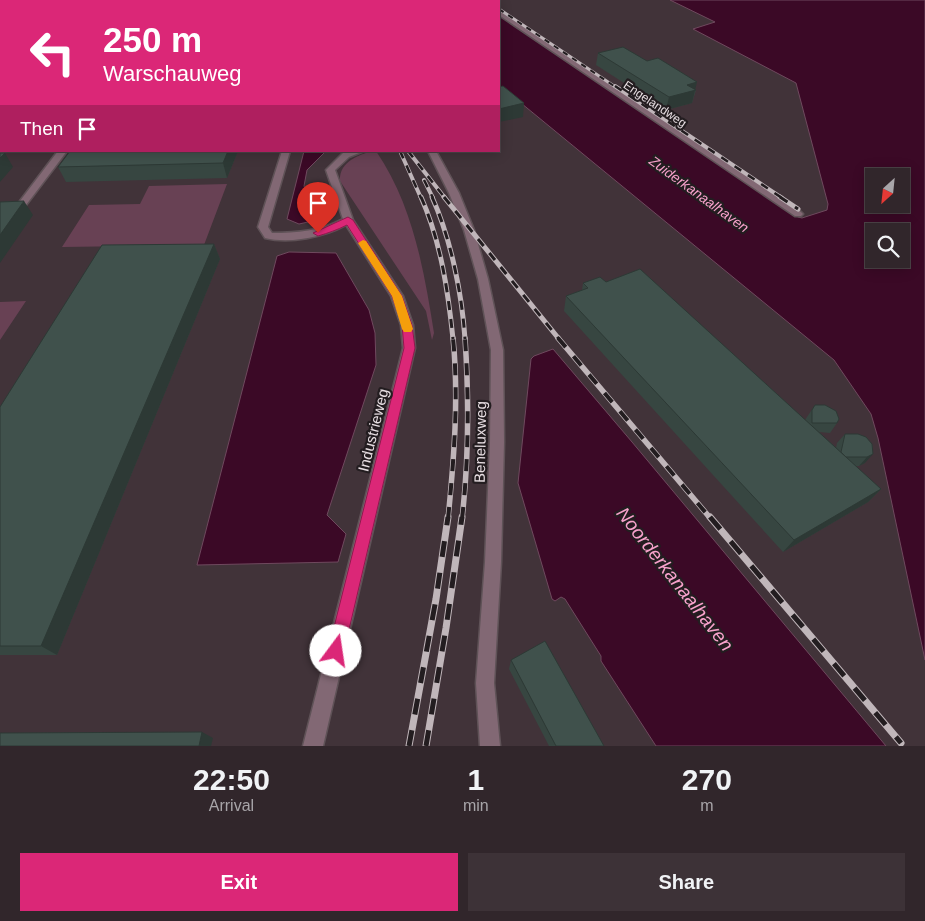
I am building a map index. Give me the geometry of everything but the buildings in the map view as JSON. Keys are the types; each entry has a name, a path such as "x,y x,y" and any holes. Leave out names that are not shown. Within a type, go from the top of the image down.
{"street":[{"name":"Engelandweg","path":"500,13 798,214"},
{"path":"23,203 62,152"},
{"path":"286,152 264,227 269,236 298,236 318,233 332,230 348,220"},
{"name":"Industrieweg","path":"313,746 409,348 407,325 397,296 348,220 330,170 346,155 356,152"},
{"name":"Beneluxweg","path":"433,152 454,193 469,230 483,279 497,350 497,442 493,562 485,683 490,746"}],"shaded area":[{"path":"377,152 389,172 408,216 426,286 434,333 432,340 426,311 340,181 346,164 361,155"},
{"path":"227,184 204,245 62,247 89,205 140,204 149,186"},
{"path":"26,301 0,340 0,302"}],"water":[{"name":"Zuiderkanaalhaven","path":"670,0 925,0 925,660 878,438 871,414 834,360 500,86 500,16 802,218 827,210 828,204 796,83 693,29 715,22"},
{"path":"304,152 325,152 307,170 304,186 317,220 299,224 287,219"},
{"path":"289,252 336,253 369,310 375,333 376,365 327,515 346,534 338,562 197,565 277,256"},
{"name":"Noorderkanaalhaven","path":"553,349 886,746 656,746 601,661 601,656 565,599 561,597 555,601 552,599 518,483 531,359"}],"railway":[{"path":"500,10 617,88"},
{"path":"615,86 782,198"},
{"path":"400,152 421,198"},
{"path":"409,152 445,198"},
{"path":"424,180 433,198"},
{"path":"421,197 439,249 449,303 453,339"},
{"path":"432,197 450,249 461,304 465,339"},
{"path":"444,197 559,339"},
{"path":"780,197 798,209"},
{"path":"448,519 456,406 453,338"},
{"path":"462,519 468,428 465,338"},
{"path":"558,338 711,519"},
{"path":"409,746 436,599 448,517"},
{"path":"426,746 462,517"},
{"path":"710,517 901,743"}],"slow traffic":[{"path":"363,243 397,296 407,329"}],"route":[{"path":"318,233 332,230 348,220 397,296 407,325 409,348 336,651"}]}
